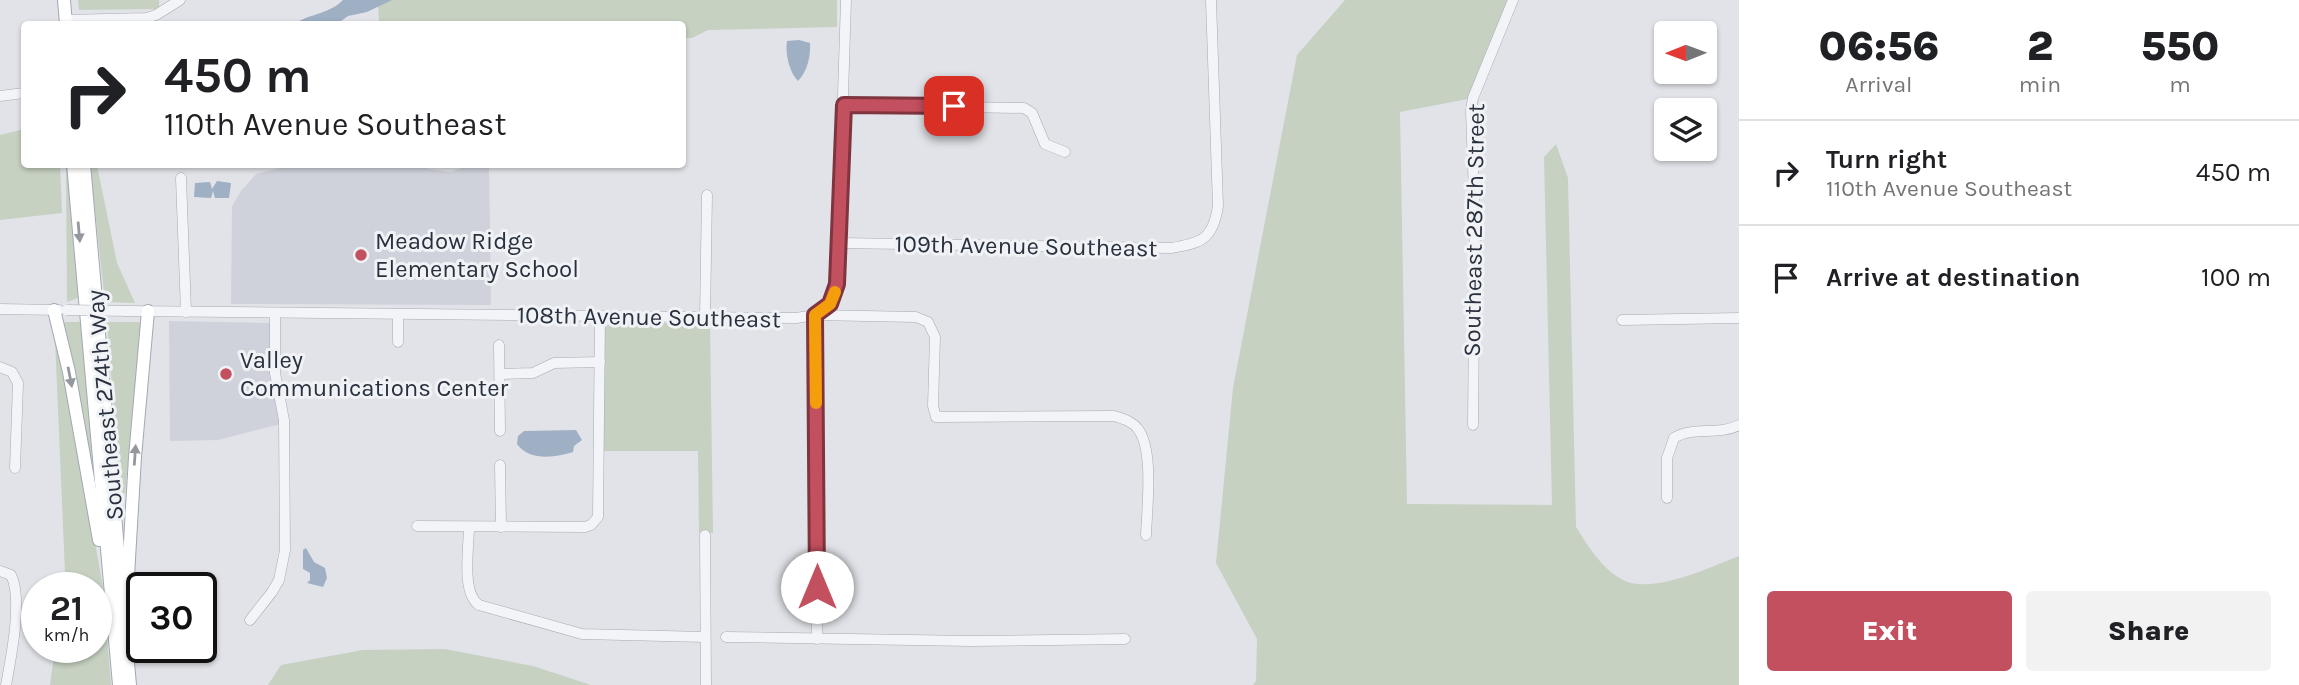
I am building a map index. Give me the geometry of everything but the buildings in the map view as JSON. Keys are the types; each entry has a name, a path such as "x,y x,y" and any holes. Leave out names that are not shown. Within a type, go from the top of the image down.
{"main road":[{"path":"64,0 66,21"},
{"name":"Southeast 274th Way","path":"73,168 113,612"},
{"name":"Southeast 274th Way","path":"84,168 126,646"},
{"path":"61,310 69,372 113,612 118,685"},
{"path":"129,572 134,468 148,312"},
{"path":"128,663 130,685"}],"street":[{"path":"86,21 146,18 180,0"},
{"path":"817,639 815,315 825,310 834,296 839,243 846,0"},
{"name":"109th Avenue Southeast","path":"839,243 1171,248 1190,245 1211,234 1218,206 1211,0"},
{"name":"Southeast 287th Street","path":"1473,425 1475,221 1471,110 1473,98 1513,0"},
{"path":"0,96 21,93"},
{"path":"844,105 1024,108 1032,113 1045,144 1065,152"},
{"path":"181,178 186,312"},
{"path":"705,317 707,195"},
{"name":"108th Avenue Southeast","path":"0,309 916,317 928,322 935,337 933,406 936,417 1114,416 1128,420 1139,430 1147,454 1146,535"},
{"path":"250,620 279,580 285,550 284,420 275,373 275,313"},
{"path":"398,314 398,342"},
{"path":"417,526 585,527 598,517 600,316"},
{"path":"1622,320 1739,318"},
{"path":"499,345 500,431"},
{"path":"500,374 533,373 554,363 600,362"},
{"path":"0,367 12,372 18,383 15,468"},
{"path":"1667,498 1667,458 1674,438 1687,433 1724,431 1739,425"},
{"path":"500,465 501,527"},
{"path":"469,527 468,587 473,601 479,605 582,634 705,637"},
{"path":"705,535 706,685"},
{"path":"0,571 11,575 15,586 14,640 6,685"},
{"path":"726,637 1050,641 1125,639"}],"shaded area":[{"name":"Meadow Ridge Elementary School","path":"280,168 428,168 451,172 462,168 489,168 491,305 231,304 232,206 256,174"},
{"path":"169,321 271,323 281,424 218,440 170,441"}],"green space":[{"path":"78,0 159,0 159,9 79,10"},
{"path":"378,0 837,0 837,27 708,30 692,38 686,38 686,21 379,21"},
{"path":"1345,0 1511,0 1473,98 1400,112 1407,504 1552,505 1544,157 1556,144 1568,178 1576,527 1608,570 1635,584 1681,578 1739,556 1739,685 1253,685 1256,681 1257,639 1216,563 1233,388 1297,55"},
{"path":"21,130 21,168 60,168 62,213 0,220 0,135"},
{"path":"66,168 68,168 78,298 67,302"},
{"path":"90,168 98,168 117,263 135,303 105,302"},
{"path":"64,322 81,322 95,492 64,331"},
{"path":"107,322 141,322 125,494 120,490"},
{"path":"610,323 710,323 713,533 699,533 698,451 603,451 602,331"},
{"path":"55,339 60,348 100,572 65,572"},
{"path":"445,649 533,666 591,685 268,685 281,665 363,650"},
{"path":"53,663 109,663 111,685 50,685"}],"water":[{"path":"343,0 392,0 341,21 300,21"},
{"path":"787,41 810,43 810,48 806,68 798,81 790,68"},
{"path":"217,181 231,183 229,198 215,198 213,191 211,198 194,197 195,183 210,182 212,189"},
{"path":"576,430 582,440 574,446 573,452 566,454 535,456 517,444 518,436 524,431"},
{"path":"306,548 314,562 325,568 327,578 323,587 307,583 310,573 303,569 303,550"}],"slow traffic":[{"path":"816,403 815,315 825,310 835,292"}],"place":[{"name":"Meadow Ridge Elementary School","path":"361,255"},
{"name":"Valley Communications Center","path":"226,374"}],"route":[{"path":"817,587 815,315 830,304 837,284 844,105 954,106"}]}
